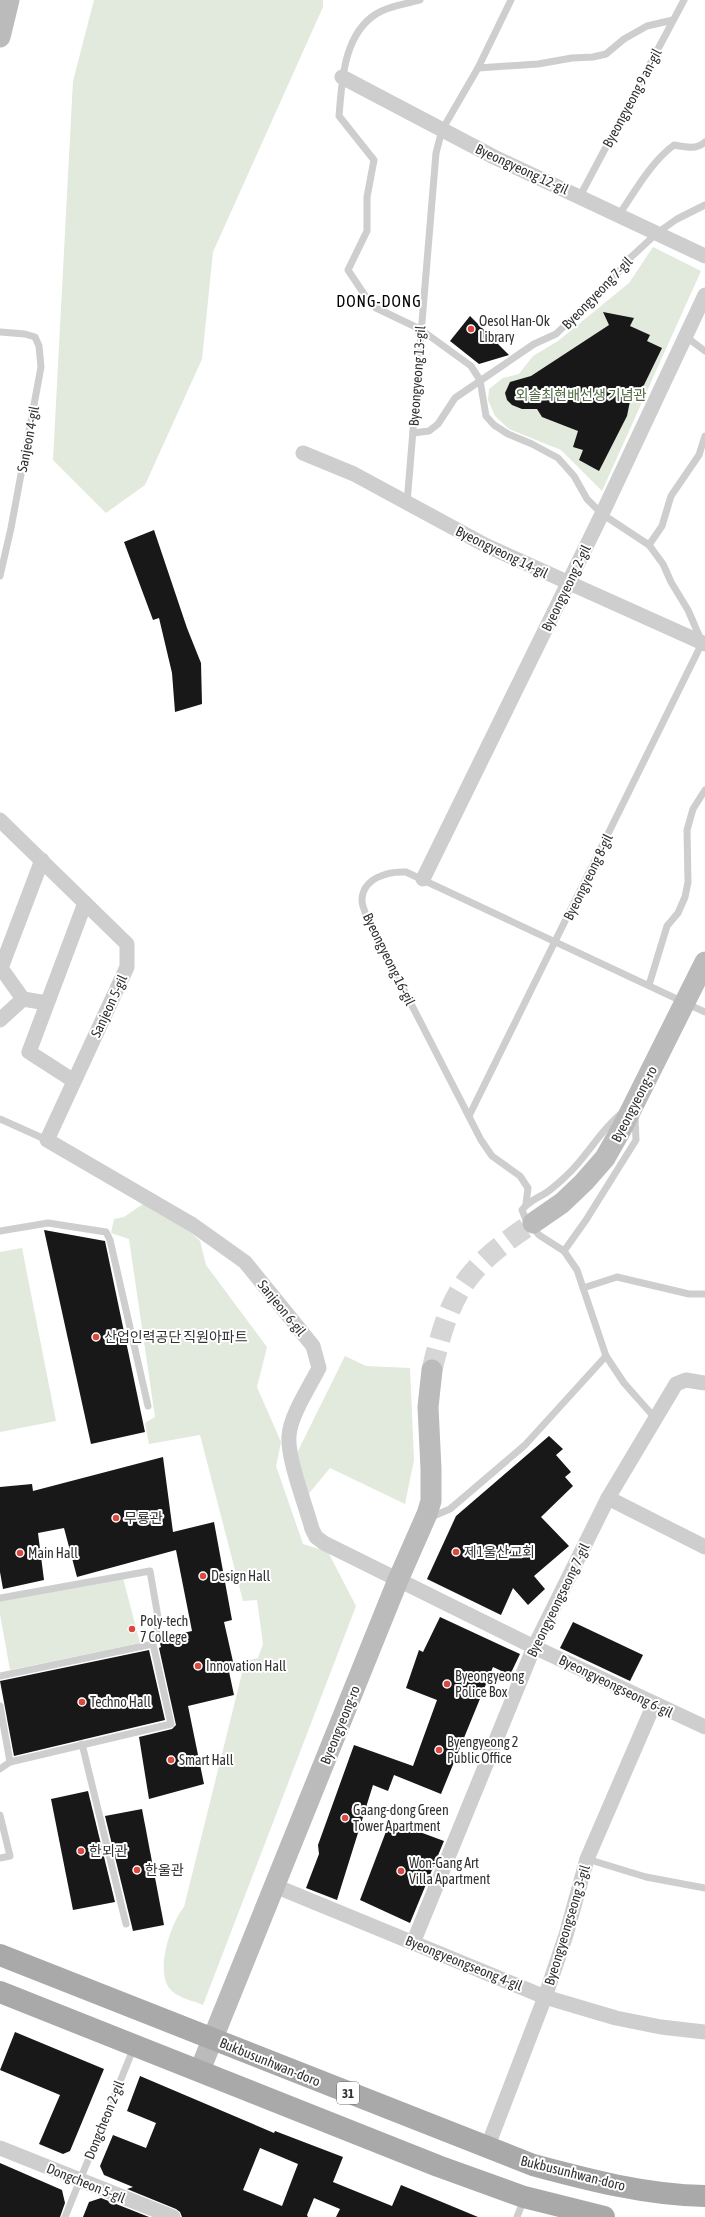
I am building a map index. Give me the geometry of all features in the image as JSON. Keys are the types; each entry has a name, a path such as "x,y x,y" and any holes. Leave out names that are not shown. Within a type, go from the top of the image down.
{"main road":[{"name":"Bukbusunhwan-doro","path":"0,1955 533,2165 592,2181 648,2191 705,2196"},
{"name":"31","path":"0,1992 135,2044 431,2163 521,2207 604,2217"}],"street":[{"path":"0,37 9,0"},
{"name":"Byeongyeong 12-gil","path":"342,77 494,157 580,196 705,256"},
{"name":"Byeongyeong 2-gil","path":"423,879 602,514 705,295"},
{"name":"Byeongyeong 14-gil","path":"303,453 354,474 485,545 568,583 704,641"},
{"name":"Sanjeon 5-gil","path":"0,820 127,944 127,967 47,1140"},
{"path":"42,860 1,968 23,999 47,1003"},
{"path":"74,1081 29,1052 85,903"},
{"name":"Byeongyeong-ro","path":"530,1214 562,1203 584,1182 605,1158 634,1104 705,962"},
{"path":"0,1020 23,999"},
{"name":"Sanjeon 6-gil","path":"47,1140 193,1225 245,1262 314,1346 319,1368 294,1417 289,1435 290,1451 312,1529 316,1536 324,1543 398,1580"},
{"name":"Byeongyeong-ro","path":"200,2070 398,1580 427,1514 431,1501 428,1407 432,1370"},
{"name":"Byeongyeongseong 7-gil","path":"413,1943 534,1647 608,1498 676,1384 686,1380 705,1383"},
{"path":"608,1498 705,1547"},
{"name":"Byeongyeongseong 6-gil","path":"398,1580 534,1647 705,1727"},
{"name":"Byeongyeongseong 3-gil","path":"487,2148 545,1997 566,1935 587,1859 654,1704"},
{"name":"Byeongyeongseong 4-gil","path":"275,1886 545,1997 616,2018 660,2027 705,2032"},
{"name":"Dongcheon 5-gil","path":"0,2148 173,2217"}],"lane":[{"path":"420,0 375,14 351,46 342,77 340,116 374,160 367,197 367,230 348,270 368,300 376,308 420,329 470,366 480,380 482,402 486,416 494,425 558,458 574,476 587,499 602,514 649,545 663,564 671,582 704,641"},
{"path":"442,130 478,68 511,0"},
{"name":"Byeongyeong 9 an-gil","path":"580,196 684,0"},
{"path":"478,68 538,64 606,54 624,39 648,26 673,20"},
{"name":"Byeongyeong 13-gil","path":"407,503 420,329 436,153 442,130"},
{"path":"619,215 643,180 667,150 674,145 689,148 701,145 705,142"},
{"name":"Byeongyeong 7-gil","path":"413,433 428,431 438,424 455,398 480,380 510,362 534,344 556,334 612,280 629,259 657,233 677,219 705,205"},
{"name":"Sanjeon 4-gil","path":"0,332 25,334 35,337 39,346 41,367 11,528 0,576"},
{"path":"685,336 705,351"},
{"path":"649,545 662,526 671,496 699,455 705,436"},
{"name":"Byeongyeong 8-gil","path":"468,1116 556,942 704,641"},
{"path":"648,985 667,926 678,913 685,897 688,882 688,830 693,809 705,790"},
{"name":"Byeongyeong 16-gil","path":"530,1214 528,1188 520,1176 492,1156 481,1140 366,916 362,901 364,891 370,882 382,874 395,871 406,872 705,1012"},
{"path":"634,1104 636,1140 586,1220 564,1251 577,1270 606,1356 624,1383 655,1418"},
{"name":"Sanjeon 6-gil","path":"0,1119 47,1140"},
{"name":"Byeongyeong 16-gil","path":"530,1214 522,1210 526,1220 539,1235 564,1251"},
{"path":"0,1231 48,1223 106,1232 110,1240 148,1406"},
{"path":"583,1288 617,1277 689,1294 705,1294"},
{"path":"427,1514 436,1515 450,1509 526,1445 606,1356"},
{"path":"0,1598 150,1570 159,1623 153,1644 170,1724 10,1762 0,1769"},
{"path":"0,1676 153,1644"},
{"path":"0,1706 10,1762"},
{"path":"82,1744 126,1924"},
{"path":"0,1816 10,1856 0,1858"},
{"path":"587,1859 646,1877 705,1888"},
{"name":"Dongcheon 2-gil","path":"65,2217 135,2044"}],"green space":[{"path":"94,0 323,0 323,7 213,252 202,359 145,485 106,513 53,460 73,81"},
{"name":"외솔최현배선생 기념관","path":"653,247 701,271 602,491 561,450 509,429 495,416 488,400 489,389 503,378 519,374 533,356 558,341 629,283"},
{"path":"143,1204 184,1226 200,1241 206,1265 267,1347 257,1387 281,1442 276,1466 303,1544 328,1552 356,1606 203,2005 179,1996 172,1991 167,1983 164,1973 164,1961 169,1936 179,1914 184,1907 245,1661 258,1658 263,1644 257,1600 243,1601 200,1435 149,1444 145,1423 155,1417 129,1239 111,1233 114,1219 124,1217"},
{"path":"22,1248 56,1421 0,1432 0,1252"},
{"path":"345,1356 366,1366 410,1368 414,1460 405,1504 330,1468 306,1497 294,1459"},
{"path":"123,1578 140,1643 10,1670 0,1614 0,1601"}],"building":[{"path":"603,312 634,318 630,326 650,335 647,341 662,348 644,385 631,396 627,416 599,471 579,460 583,450 573,447 578,431 542,417 537,409 522,409 512,405 507,400 505,393 510,382 531,376 609,325"},
{"name":"Oesol Han-Ok Library","path":"470,316 509,355 479,364 450,341"},
{"path":"154,530 187,628 201,663 202,704 175,712 172,673 159,618 153,620 124,542"},
{"name":"산업인력공단 직원아파트","path":"44,1230 105,1241 145,1432 91,1444"},
{"path":"549,1436 563,1449 556,1455 571,1472 565,1477 573,1486 541,1517 569,1546 534,1576 545,1589 528,1605 513,1588 501,1615 427,1579 456,1516"},
{"path":"163,1457 173,1532 214,1522 232,1620 224,1622 234,1666 228,1667 234,1695 188,1706 204,1784 149,1799 139,1737 172,1729 176,1725 159,1648 161,1647 159,1640 160,1638 192,1631 176,1550 77,1577 64,1528 38,1533 44,1580 3,1589 0,1572 0,1487 32,1484 33,1491"},
{"path":"440,1617 520,1654 510,1675 493,1667 441,1794 394,1775 388,1791 373,1785 337,1900 306,1888 319,1854 318,1845 354,1745 413,1766 437,1700 406,1688 419,1650 423,1652"},
{"path":"573,1622 643,1655 630,1681 560,1648"},
{"name":"Techno Hall","path":"149,1650 165,1720 14,1756 0,1681"},
{"name":"한뫼관","path":"88,1791 115,1902 73,1910 51,1799"},
{"name":"한울관","path":"142,1809 164,1925 133,1931 105,1816"},
{"name":"Won-Gang Art Villa Apartment","path":"390,1821 444,1841 410,1923 360,1900"},
{"path":"15,2032 104,2069 70,2151 63,2154 39,2144 60,2095 0,2070"},
{"path":"140,2076 274,2133 275,2131 343,2157 333,2182 392,2206 401,2185 478,2217 336,2217 340,2209 314,2198 307,2215 308,2217 182,2217 180,2212 176,2209 127,2189 133,2187 104,2175 100,2166 113,2135 146,2148 156,2123 127,2111","holes":["260,2148 298,2164 282,2206 243,2190"]},
{"path":"0,2163 62,2190 65,2203 60,2217 0,2217"},
{"path":"101,2198 149,2217 83,2217 89,2202"}],"tunnel":[{"path":"432,1370 446,1320 454,1301 464,1284 476,1268 491,1254 533,1223"}],"place":[{"name":"Oesol Han-Ok Library","path":"471,329"},
{"name":"산업인력공단 직원아파트","path":"96,1337"},
{"name":"무룡관","path":"116,1518"},
{"name":"제1울산교회","path":"456,1552"},
{"name":"Main Hall","path":"20,1553"},
{"name":"Design Hall","path":"203,1576"},
{"name":"Poly-tech 7 College","path":"132,1629"},
{"name":"Innovation Hall","path":"198,1666"},
{"name":"Byeongyeong Police Box","path":"447,1684"},
{"name":"Techno Hall","path":"82,1702"},
{"name":"Byengyeong 2 Public Office","path":"439,1750"},
{"name":"Smart Hall","path":"171,1760"},
{"name":"Gaang-dong Green Tower Apartment","path":"345,1818"},
{"name":"한뫼관","path":"81,1851"},
{"name":"한울관","path":"137,1870"},
{"name":"Won-Gang Art Villa Apartment","path":"401,1871"}],"district":[{"name":"DONG-DONG","path":"379,301"}]}
